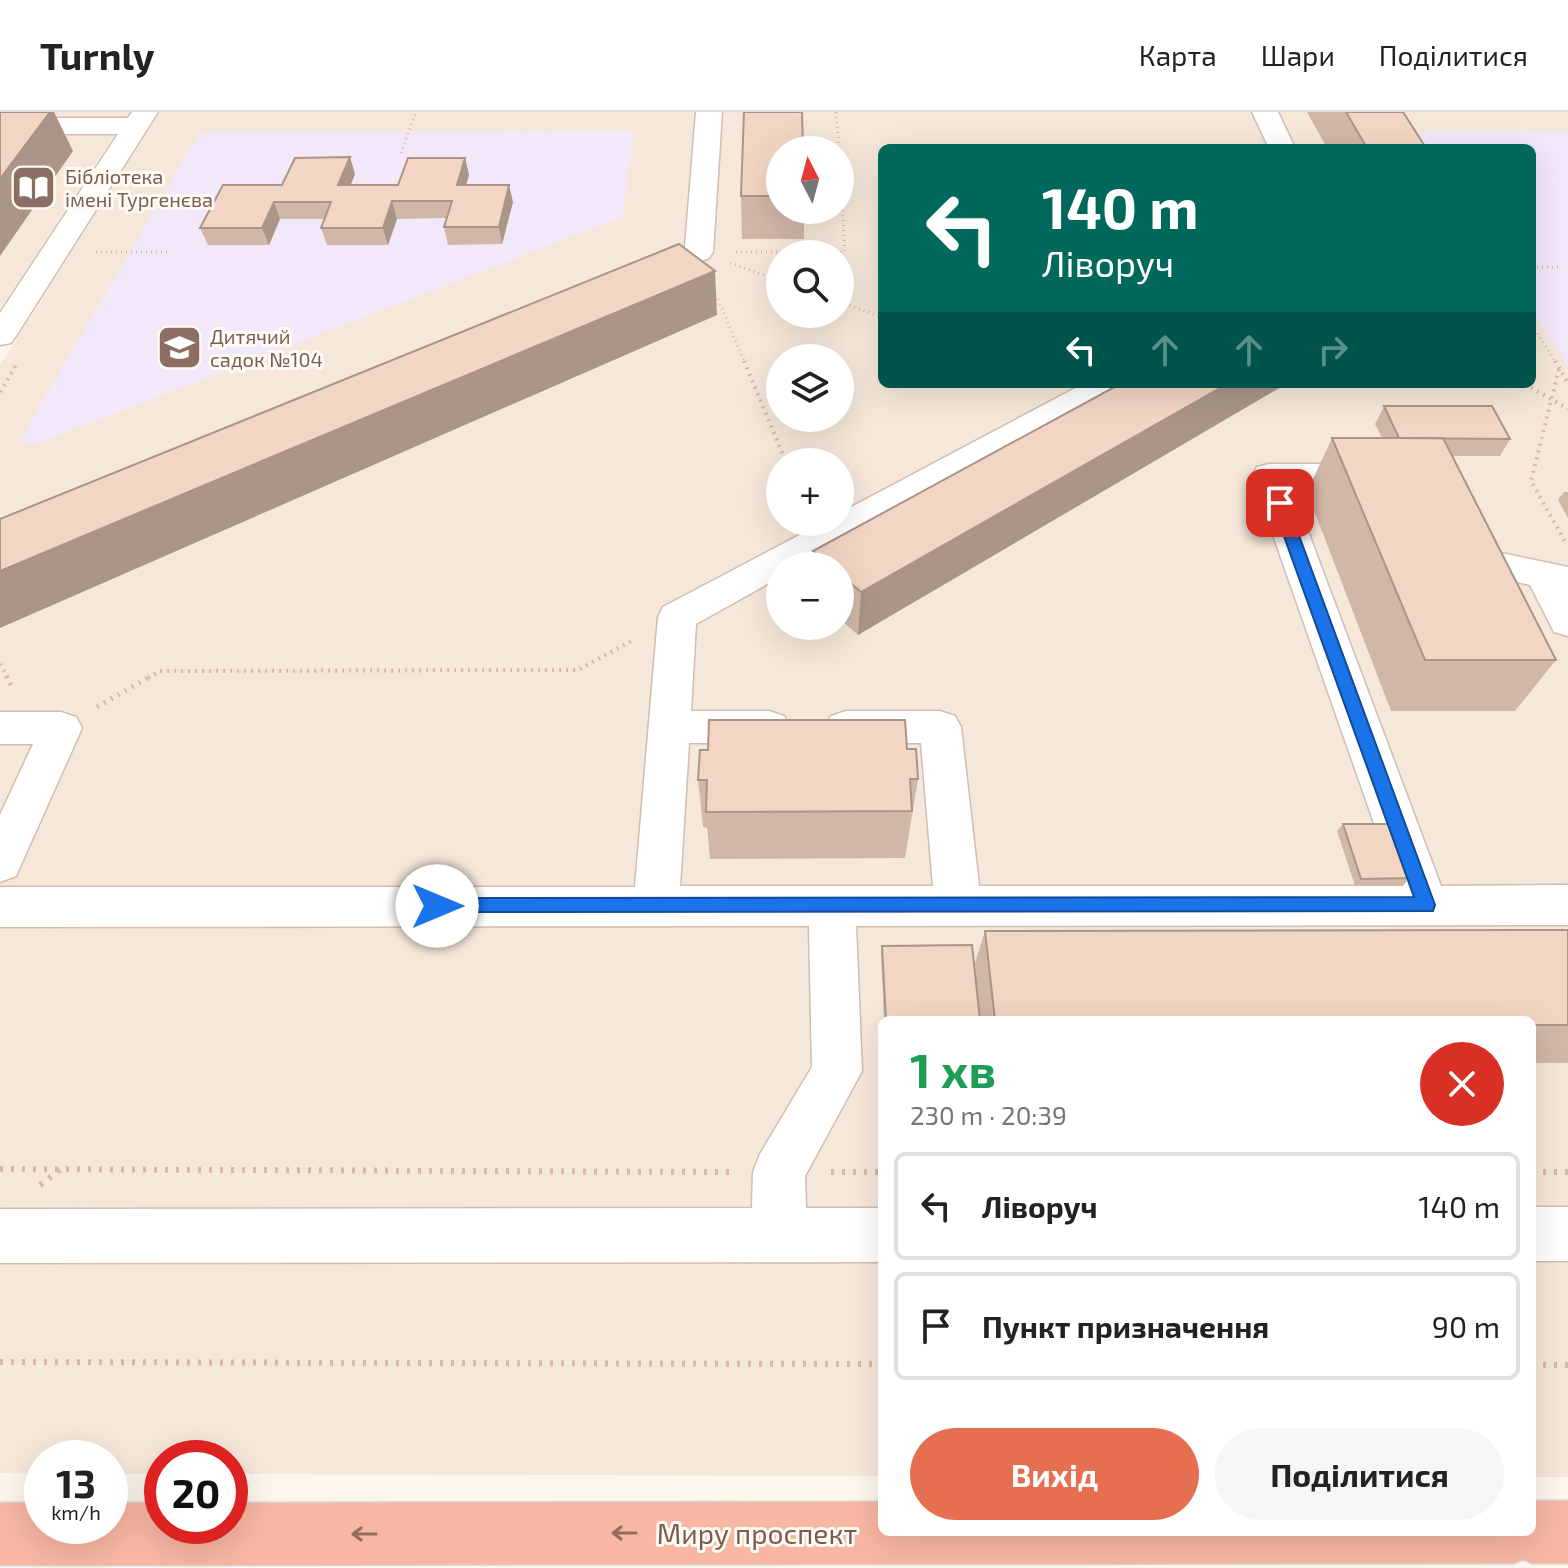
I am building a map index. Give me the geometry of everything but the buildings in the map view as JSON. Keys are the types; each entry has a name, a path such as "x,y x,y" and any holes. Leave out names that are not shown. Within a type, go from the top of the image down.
{"highway":[{"path":"1536,1532 1568,1532"},
{"name":"Миру проспект","path":"0,1534 878,1533"}],"street":[{"path":"0,119 5,112"},
{"path":"611,288 699,252 709,112"},
{"path":"1265,112 1280,144"},
{"path":"0,126 140,119"},
{"path":"0,336 140,119"},
{"path":"656,906 677,617 1100,388"},
{"path":"1403,475 1269,475 1426,905"},
{"path":"1511,603 1486,551 1557,580 1568,622"},
{"path":"669,727 940,727 958,906"},
{"path":"0,728 61,728 0,863"},
{"path":"0,907 1568,905"},
{"path":"779,1235 779,1172 837,1071 832,906"},
{"path":"1536,1234 1568,1234"},
{"path":"0,1236 878,1235"}],"path":[{"path":"401,153 416,112"},
{"path":"836,112 838,136"},
{"path":"699,252 845,252 843,224"},
{"path":"87,252 167,252"},
{"path":"699,252 766,276"},
{"path":"699,252 780,448"},
{"path":"1536,267 1558,267"},
{"path":"854,307 878,316"},
{"path":"1536,332 1568,383"},
{"path":"1559,369 1531,481 1568,546"},
{"path":"1532,388 1568,409"},
{"path":"61,728 160,671 578,670 677,617"},
{"path":"0,1169 878,1172"},
{"path":"1536,1172 1568,1172"},
{"path":"0,1362 878,1364"},
{"path":"1536,1365 1568,1365"}],"shaded area":[{"path":"0,112 130,112 0,309"},
{"path":"160,112 1568,112 1568,1477 1536,1477 1536,1016 878,1016 878,1476 248,1474 248,1440 144,1440 144,1474 128,1474 128,1440 24,1440 24,1474 0,1473 0,365"},
{"name":"Дитячий садок №104","path":"634,131 622,217 36,444 18,444 200,132"},
{"path":"1419,132 1568,132 1568,366 1536,316 1536,144 1426,144"}],"place":[{"name":"Бібліотека імені Тургенєва","path":"34,187"},
{"name":"Дитячий садок №104","path":"179,348"}],"route":[{"path":"437,906 1426,905 1280,503"}]}
